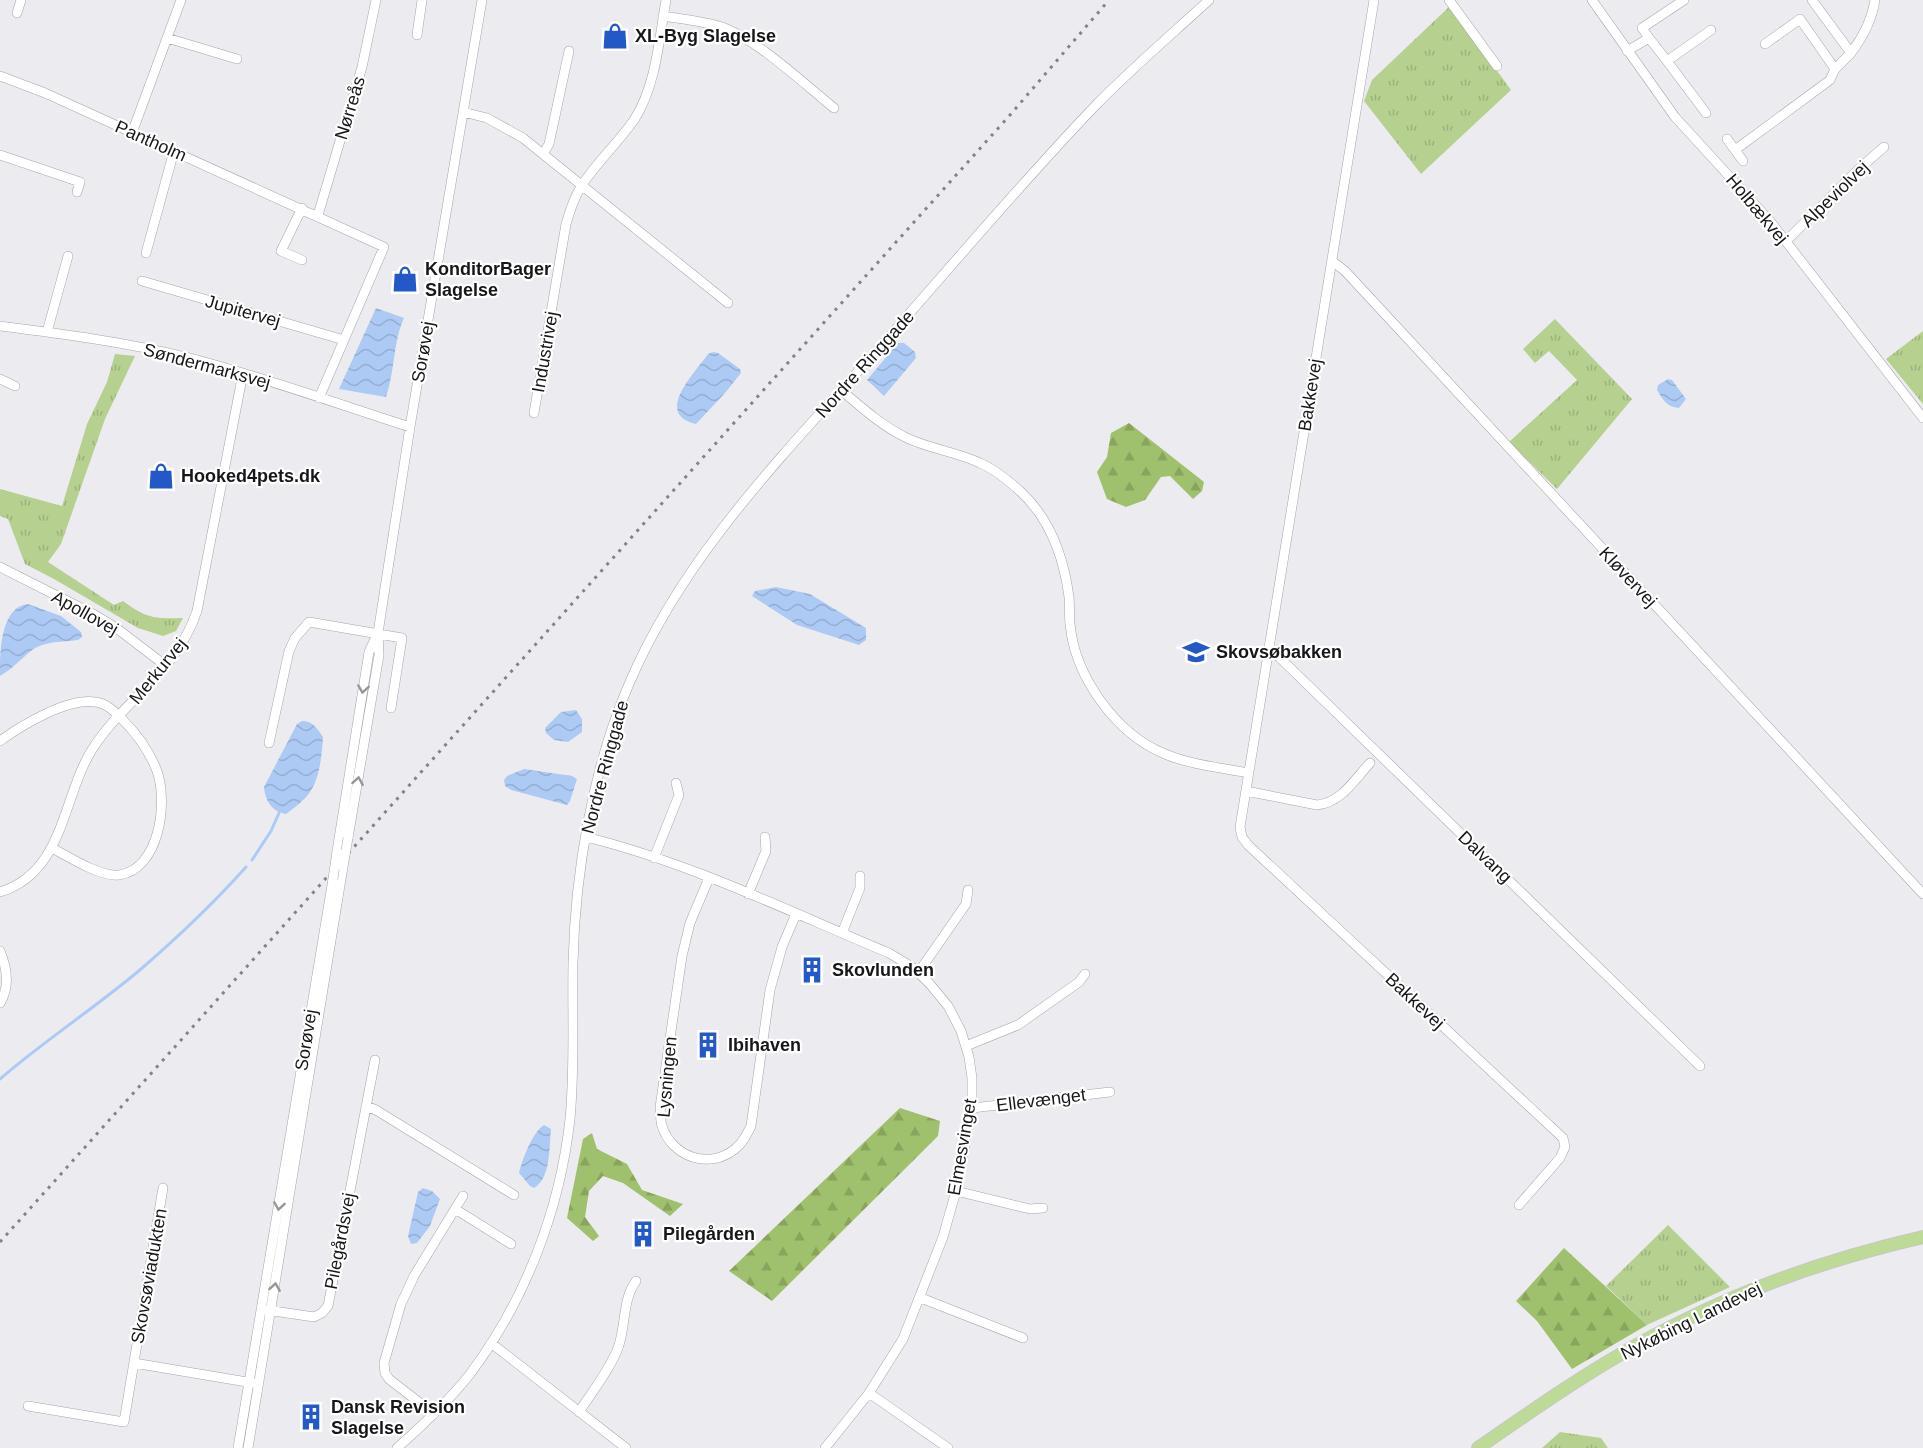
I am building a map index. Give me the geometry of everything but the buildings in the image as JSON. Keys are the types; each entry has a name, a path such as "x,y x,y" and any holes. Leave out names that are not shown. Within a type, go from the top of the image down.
{"main road":[{"name":"Nykøbing Landevej","path":"1478,1448 1564,1389 1682,1321 1736,1296 1791,1275 1871,1249 1923,1236"}],"street":[{"path":"17,13 21,0"},
{"path":"132,133 181,0"},
{"name":"Nørreås","path":"318,215 362,67 376,0"},
{"path":"417,35 422,0"},
{"name":"Sorøvej","path":"266,1309 379,655 378,633 410,427 482,0"},
{"name":"Industrivej","path":"534,413 566,224 572,205 581,186 634,120 644,100 652,78 666,0"},
{"name":"Nordre Ringgade","path":"398,1448 434,1414 469,1375 491,1343 527,1278 546,1227 562,1169 569,1122 573,1073 573,960 576,913 586,837 599,775 616,719 628,684 654,631 705,550 743,502 841,390 1096,105 1209,0"},
{"name":"Bakkevej","path":"1374,0 1240,827 1242,837 1248,845 1563,1138 1565,1147 1560,1158 1519,1205"},
{"path":"1449,0 1497,66"},
{"name":"Holbækvej","path":"1592,0 1675,117 1786,241 1923,418"},
{"path":"1684,0 1642,28 1706,113"},
{"path":"1812,0 1851,53"},
{"path":"1735,150 1830,81 1835,69 1862,38 1870,21 1875,0"},
{"path":"663,16 704,22 741,36 834,108"},
{"path":"1765,44 1800,19 1835,69"},
{"path":"1666,61 1711,30"},
{"path":"167,38 237,59"},
{"path":"1627,51 1649,38"},
{"path":"543,154 549,144 569,51"},
{"name":"Pantholm","path":"0,76 45,93 384,246 319,398"},
{"path":"463,112 481,116 502,125 523,138 728,303"},
{"path":"1727,139 1743,161"},
{"name":"Alpeviolvej","path":"1786,241 1884,147"},
{"path":"146,253 174,152"},
{"path":"0,155 80,182 77,192"},
{"path":"302,208 281,251 302,260"},
{"path":"47,332 68,256"},
{"name":"Kløvervej","path":"1332,261 1345,271 1923,894"},
{"name":"Jupitervej","path":"142,281 344,340"},
{"name":"Søndermarksvej","path":"0,326 134,346 243,374 410,427"},
{"name":"Merkurvej","path":"0,892 20,883 33,873 52,848 86,762 102,736 166,666 192,627 243,374"},
{"path":"0,379 15,386"},
{"path":"841,390 873,418 909,439 981,463 1021,492 1038,511 1058,550 1064,572 1069,598 1070,627 1078,662 1093,692 1112,715 1134,735 1164,754 1249,773"},
{"name":"Apollovej","path":"0,567 95,615 115,627 166,666"},
{"path":"269,743 289,651 295,638 309,622 402,638 391,708"},
{"name":"Sorøvej","path":"248,1448 254,1383 337,850 369,652 378,633"},
{"name":"Dalvang","path":"1268,650 1280,657 1700,1066"},
{"path":"0,741 57,709 80,702 101,703 135,732 149,752 158,773 162,809 157,834 150,850 136,868 127,873 111,875 90,868 52,848"},
{"path":"1246,791 1317,805 1329,804 1370,763"},
{"path":"654,858 679,795 676,783"},
{"name":"Elmesvinget","path":"586,837 620,846 709,878 889,953 929,983 948,1006 961,1031 972,1078 972,1108 956,1191 943,1237 903,1339 869,1394 825,1448"},
{"path":"748,894 766,851 765,837"},
{"path":"842,933 860,888 860,876"},
{"name":"Lysningen","path":"709,878 690,923 682,956 660,1107 661,1124 667,1137 687,1156 701,1160 724,1156 736,1149 746,1137 751,1126 770,990 782,947 796,914"},
{"path":"918,973 966,904 968,890"},
{"path":"0,951 7,979 0,1003"},
{"path":"966,1046 1018,1025 1079,982 1085,974"},
{"name":"Pilegårdsvej","path":"266,1309 314,1317 322,1313 328,1305 375,1060"},
{"name":"Ellevænget","path":"972,1108 1110,1092"},
{"path":"366,1106 514,1195"},
{"name":"Skovsøviadukten","path":"28,1406 124,1422 163,1188"},
{"path":"956,1191 1030,1209 1043,1208"},
{"path":"434,1414 389,1379 385,1373 384,1363 401,1304 414,1276 463,1196"},
{"path":"455,1209 511,1244"},
{"path":"579,1412 617,1351 623,1333 628,1294 636,1281"},
{"path":"921,1298 1023,1338"},
{"path":"491,1343 626,1448"},
{"name":"Skovsøviadukten","path":"134,1363 254,1383"},
{"name":"Sorøvej","path":"238,1448 254,1383"},
{"path":"869,1394 948,1448"}],"green space":[{"path":"1450,6 1511,90 1421,174 1364,101 1372,80"},
{"path":"1555,319 1632,399 1557,489 1509,442 1577,380 1549,351 1535,363 1523,349"},
{"path":"1923,331 1923,404 1886,359"},
{"path":"115,354 135,356 105,419 61,544 48,562 114,605 123,601 151,616 183,618 176,631 163,636 138,628 25,564 8,519 0,516 0,489 62,506 87,424 107,382"},
{"path":"1129,423 1204,482 1202,491 1193,499 1170,476 1161,477 1145,500 1126,507 1107,499 1097,472 1107,457 1111,433"},
{"path":"900,1108 940,1121 938,1136 772,1301 729,1271"},
{"path":"592,1133 597,1149 627,1164 642,1190 683,1204 670,1216 623,1183 603,1176 589,1191 585,1217 599,1236 593,1241 567,1218 583,1139"},
{"path":"1668,1225 1730,1287 1647,1325 1606,1286"},
{"path":"1564,1248 1647,1325 1572,1369 1537,1321 1516,1301"},
{"path":"1560,1432 1601,1438 1608,1448 1542,1448"}],"water":[{"path":"376,308 404,318 400,327 386,397 339,389"},
{"path":"898,343 904,343 915,352 916,358 884,396 867,380"},
{"path":"718,353 740,369 741,373 696,424 684,419 678,412 677,402 687,382 708,354"},
{"path":"1668,379 1672,380 1686,399 1679,408 1668,405 1657,390 1658,385"},
{"path":"776,587 810,594 866,628 866,640 859,645 797,625 752,596 755,591"},
{"path":"28,604 61,616 81,632 82,637 78,640 41,645 0,676 1,644 7,622 19,607"},
{"path":"576,710 582,719 582,732 568,742 554,740 546,733 545,728 561,712"},
{"path":"302,721 312,724 323,737 320,765 310,792 286,814 281,813 270,805 264,787 297,724"},
{"path":"524,769 572,776 577,779 567,805 511,790 505,786 504,780 507,776"},
{"path":"544,1125 551,1129 548,1162 544,1177 534,1188 519,1173 532,1139"},
{"path":"423,1188 432,1191 440,1199 430,1226 417,1243 411,1244 408,1236 418,1192"}],"waterway":[{"path":"252,860 271,831 279,813"},
{"path":"0,1079 141,969 195,920 246,867"}],"railway":[{"path":"0,1242 1010,115 1109,0"}],"place":[{"name":"XL-Byg Slagelse","path":"615,36"},
{"name":"KonditorBager Slagelse","path":"405,279"},
{"name":"Hooked4pets.dk","path":"161,476"},
{"name":"Skovsøbakken","path":"1196,652"},
{"name":"Skovlunden","path":"812,970"},
{"name":"Ibihaven","path":"708,1045"},
{"name":"Pilegården","path":"643,1234"},
{"name":"Dansk Revision Slagelse","path":"311,1417"}]}
